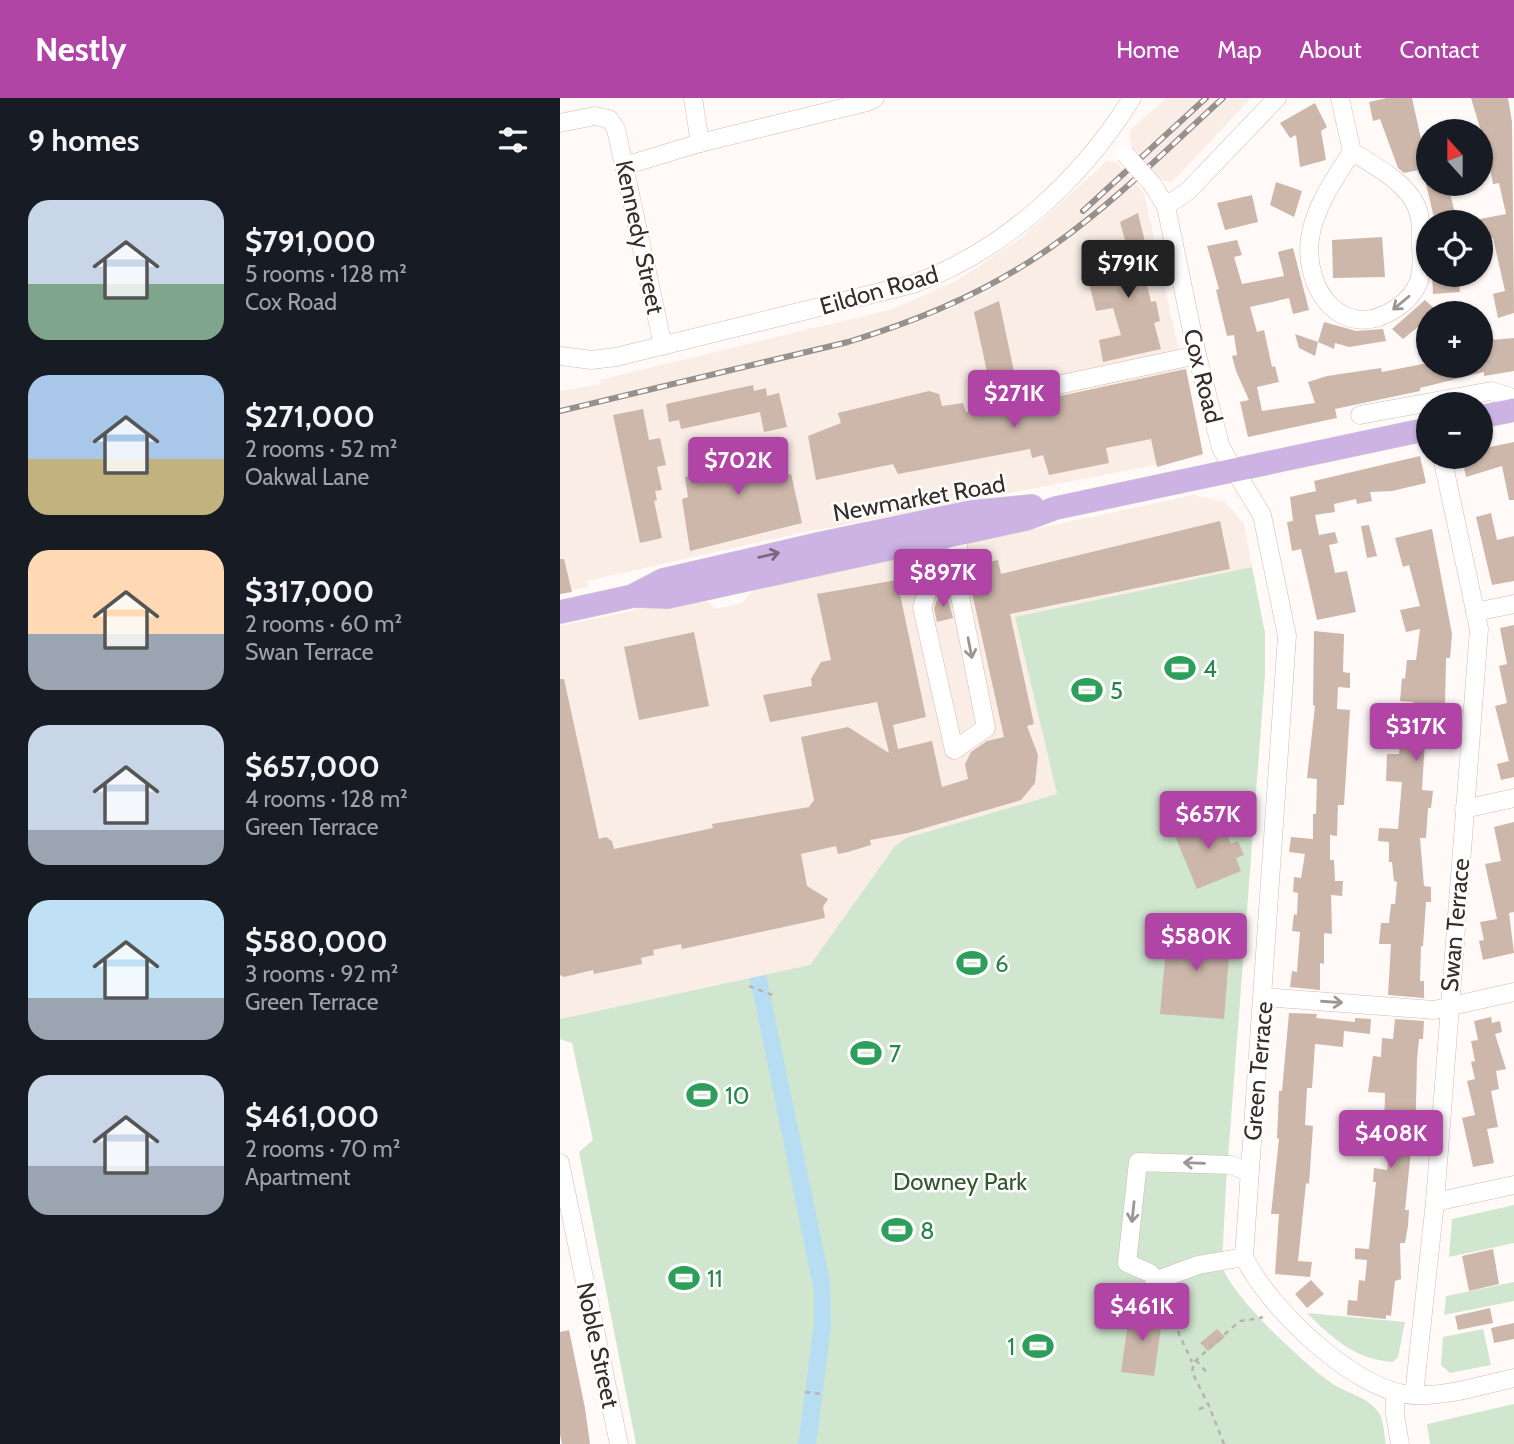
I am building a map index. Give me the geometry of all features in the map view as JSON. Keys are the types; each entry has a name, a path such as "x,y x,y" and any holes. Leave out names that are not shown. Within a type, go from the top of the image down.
{"main road":[{"path":"1493,414 1513,410"},
{"name":"Newmarket Road","path":"560,612 633,596 668,597 954,525 1026,519 1056,508 1416,431"}],"street":[{"path":"693,98 700,143"},
{"path":"624,166 700,143 867,103 875,98"},
{"name":"Eildon Road","path":"560,356 591,360 663,346 913,284 941,274 965,262 1013,230 1068,180 1107,136 1132,98"},
{"path":"1166,206 1188,191 1277,98"},
{"path":"1340,98 1352,152 1314,223 1310,236 1310,269 1319,294 1328,303 1351,316 1374,319 1403,304 1418,284 1422,264 1420,219 1416,204 1406,191 1352,152"},
{"name":"Kennedy Street","path":"560,123 594,116 609,119 617,129 663,346"},
{"name":"Cox Road","path":"1107,136 1152,184 1166,206 1197,355 1221,448 1233,469"},
{"path":"1002,397 1197,355"},
{"path":"1360,415 1490,391 1508,396 1513,410"},
{"name":"Green Terrace","path":"1233,469 1262,515 1287,636 1244,1256"},
{"name":"Swan Terrace","path":"1414,1395 1435,1202 1479,629 1445,469"},
{"path":"954,525 959,560 957,581 986,728 954,750 922,607 929,588 957,581"},
{"path":"1475,612 1514,604"},
{"path":"1464,809 1514,798"},
{"path":"1264,997 1434,1010 1514,992"},
{"path":"1249,1172 1231,1165 1138,1162 1127,1262 1150,1273 1155,1281 1198,1265 1244,1256 1254,1277 1327,1356 1395,1393 1443,1394 1514,1378"},
{"name":"Noble Street","path":"561,1171 619,1444"},
{"path":"1435,1202 1514,1185"},
{"path":"1395,1393 1394,1409 1400,1444"}],"path":[{"path":"749,986 775,996"},
{"path":"1155,1281 1193,1365"},
{"path":"1224,1444 1192,1372 1193,1365 1225,1336 1231,1327 1240,1321 1263,1317"},
{"path":"1196,1360 1209,1376"},
{"path":"805,1392 822,1394"},
{"path":"1199,1409 1209,1406"}],"shaded area":[{"path":"1167,98 1251,98 1171,183 1160,179 1131,146 1130,138 1130,130"},
{"path":"1107,161 1116,162 1144,193 1202,456 800,533 587,581 588,587 560,592 560,391 601,384 600,380 892,309 958,280 1024,236"},
{"path":"1193,495 1225,502 1244,524 1252,567 1015,617 1057,794 907,838 895,846 810,965 560,1019 560,626 660,605 704,599 715,609 742,603 754,590"}],"green space":[{"name":"Downey Park","path":"1252,567 1265,633 1265,675 1222,1265 1238,1293 1252,1310 1303,1360 1330,1382 1374,1407 1382,1420 1386,1444 636,1444 579,1152 593,1140 572,1043 560,1039 560,1019 810,965 895,846 906,838 1057,794 1015,617"},
{"path":"1514,1205 1514,1243 1449,1257 1452,1219"},
{"path":"1514,1282 1514,1301 1444,1315 1446,1296"},
{"path":"1307,1313 1405,1322 1398,1357 1393,1362 1356,1352 1335,1339"},
{"path":"1483,1329 1491,1365 1450,1373 1441,1365 1443,1337"},
{"path":"1514,1404 1514,1444 1430,1444 1427,1424"}],"water":[{"path":"766,975 830,1281 831,1326 816,1444 798,1444 814,1324 814,1292 750,978"}],"building":[{"path":"1387,98 1412,98 1417,119 1416,170 1404,173 1398,168 1380,119 1373,121 1369,102"},
{"path":"1471,98 1508,98 1512,122 1514,313 1498,318 1493,294 1505,291 1493,238 1493,216 1506,214 1499,183 1493,184 1493,119 1477,119"},
{"path":"1315,103 1327,127 1321,131 1326,160 1300,167 1296,135 1290,138 1280,123"},
{"path":"1276,182 1302,191 1294,217 1270,205"},
{"path":"1252,195 1258,222 1225,230 1217,203"},
{"path":"1429,196 1451,196 1454,210 1432,210"},
{"path":"1138,213 1147,251 1140,253 1151,302 1156,301 1160,321 1154,323 1161,349 1103,362 1099,340 1121,335 1113,308 1096,311 1087,275 1132,266 1120,222"},
{"path":"1382,237 1385,277 1333,278 1332,240"},
{"path":"1237,240 1242,255 1234,257 1242,284 1284,276 1278,252 1293,248 1309,310 1293,314 1289,298 1250,307 1257,332 1264,330 1272,367 1275,366 1279,382 1257,387 1262,411 1315,403 1308,382 1327,376 1381,368 1382,372 1416,365 1416,378 1460,378 1420,388 1420,391 1335,409 1337,418 1248,437 1240,402 1249,400 1236,371 1232,356 1237,355 1234,335 1227,336 1216,290 1219,289 1207,246"},
{"path":"1433,287 1459,287 1460,292 1433,294"},
{"path":"999,301 1015,376 989,381 974,312"},
{"path":"1416,308 1416,329 1403,339 1392,329"},
{"path":"1324,322 1356,331 1383,329 1386,341 1349,347 1335,343 1334,349 1318,342"},
{"path":"1295,334 1318,342 1315,356 1299,348"},
{"path":"1514,338 1514,371 1493,374 1493,340"},
{"path":"1186,369 1203,454 1157,467 1151,439 1106,448 1109,463 1049,475 1043,455 1032,458 1030,449 898,474 893,464 816,480 808,436 841,423 838,413 929,391 939,394 942,406 963,403 966,412 996,406 1004,408"},
{"path":"753,385 754,391 766,388 767,396 779,393 787,427 764,432 760,412 681,429 679,420 669,422 666,404"},
{"path":"643,409 649,440 660,438 666,465 657,467 662,490 655,491 657,500 654,501 662,538 640,543 613,415"},
{"path":"749,439 753,459 771,451 772,462 781,461 783,476 791,474 802,523 690,551 682,499 688,497 685,477 694,475 691,468 709,463 705,451"},
{"path":"1514,442 1514,500 1509,500 1502,466 1493,469 1493,446"},
{"path":"1416,457 1416,469 1423,469 1426,483 1392,491 1370,492 1372,501 1357,504 1356,499 1334,504 1335,512 1315,515 1319,535 1335,532 1338,543 1329,545 1335,573 1347,571 1356,612 1317,620 1301,549 1292,551 1287,522 1293,521 1290,497 1316,491 1314,481"},
{"path":"1464,469 1492,469 1466,477"},
{"path":"1491,513 1497,540 1514,536 1514,581 1492,585 1476,517"},
{"path":"1220,521 1230,569 1010,614 1034,724 1027,726 1038,755 1035,783 1021,800 908,833 870,840 871,845 848,852 838,854 836,846 801,854 807,886 828,899 823,907 825,918 682,949 681,944 653,950 654,955 641,958 642,964 594,974 593,970 564,977 560,975 560,679 564,679 599,839 606,837 612,841 614,849 713,828 712,824 809,807 814,800 801,737 848,727 889,753 877,702 770,722 763,695 812,686 811,679 821,662 831,660 817,594 897,580 926,717 893,725 898,749 932,741 942,787 968,779 965,764 971,752 987,741 1004,737 969,579 969,566 998,560 1001,574"},
{"path":"1369,525 1377,556 1367,558 1361,526"},
{"path":"1432,529 1452,634 1450,658 1446,658 1445,706 1440,705 1436,733 1426,733 1424,756 1422,790 1433,791 1431,808 1428,808 1426,838 1420,838 1424,886 1431,887 1431,902 1426,902 1421,946 1420,981 1424,981 1424,998 1388,995 1391,944 1379,944 1381,923 1389,923 1391,904 1395,904 1397,882 1394,881 1392,862 1389,862 1389,842 1378,841 1379,828 1398,829 1402,782 1386,781 1387,754 1399,754 1401,734 1410,735 1413,702 1400,701 1402,678 1405,679 1407,660 1416,660 1420,629 1406,632 1400,610 1420,606 1409,565 1403,567 1395,538"},
{"path":"560,559 564,559 572,592 560,594"},
{"path":"947,595 953,618 937,622 934,608 938,598"},
{"path":"1514,625 1514,777 1501,780 1497,764 1509,761 1495,706 1507,703 1499,666 1507,664 1500,628"},
{"path":"1314,631 1344,634 1343,672 1350,673 1350,688 1338,687 1337,709 1350,710 1344,805 1338,805 1337,836 1330,835 1330,860 1334,860 1335,881 1343,881 1342,896 1331,895 1332,934 1324,933 1324,964 1320,963 1320,990 1290,987 1292,971 1297,972 1300,932 1292,931 1294,914 1297,915 1298,893 1293,892 1294,877 1301,878 1305,854 1289,852 1291,837 1313,839 1313,814 1316,814 1317,779 1307,778 1315,706"},
{"path":"694,632 709,706 639,720 624,647"},
{"path":"1218,813 1231,844 1238,841 1244,855 1236,858 1241,871 1197,889 1173,831"},
{"path":"1514,822 1514,912 1509,913 1514,953 1483,960 1479,941 1484,940 1480,922 1497,919 1485,864 1501,861 1494,827"},
{"path":"1168,926 1231,931 1224,1019 1160,1014"},
{"path":"1289,1013 1317,1014 1316,1018 1355,1022 1355,1018 1371,1019 1370,1034 1344,1031 1343,1047 1315,1044 1312,1088 1307,1088 1305,1125 1313,1126 1309,1184 1306,1183 1298,1261 1312,1262 1310,1277 1275,1274 1279,1214 1271,1214 1279,1139 1279,1091 1282,1091"},
{"path":"1491,1017 1492,1023 1500,1021 1502,1032 1495,1034 1506,1069 1496,1071 1499,1089 1491,1091 1498,1127 1487,1129 1494,1163 1473,1167 1462,1118 1475,1115 1467,1081 1475,1079 1471,1062 1475,1061 1471,1041 1478,1040 1474,1021"},
{"path":"1395,1019 1424,1021 1423,1039 1419,1039 1417,1060 1415,1150 1411,1150 1405,1210 1409,1210 1408,1226 1405,1243 1400,1243 1401,1279 1395,1281 1391,1316 1386,1315 1386,1319 1347,1315 1348,1300 1357,1301 1359,1280 1365,1281 1367,1260 1355,1259 1355,1248 1369,1249 1376,1182 1373,1182 1374,1168 1387,1170 1390,1148 1379,1147 1380,1131 1384,1131 1385,1093 1368,1092 1373,1056 1381,1057 1382,1038 1393,1039"},
{"path":"1493,1249 1499,1284 1469,1291 1462,1256"},
{"path":"1311,1280 1324,1294 1307,1308 1295,1294"},
{"path":"1490,1308 1493,1323 1458,1330 1455,1316"},
{"path":"1130,1309 1163,1314 1154,1376 1121,1372"},
{"path":"1514,1323 1514,1339 1494,1343 1491,1328"},
{"path":"1217,1329 1225,1337 1208,1351 1200,1343"},
{"path":"569,1330 590,1444 562,1444 560,1435 560,1332"}],"railway":[{"path":"1083,211 1206,98"},
{"path":"560,411 848,342 929,314 981,290 1030,261 1077,228 1141,174 1223,98"}],"place":[{"name":"4","path":"1180,668"},
{"name":"5","path":"1087,690"},
{"name":"6","path":"972,963"},
{"name":"7","path":"866,1053"},
{"name":"10","path":"702,1095"},
{"name":"8","path":"897,1230"},
{"name":"11","path":"684,1278"},
{"name":"1","path":"1038,1346"}]}
